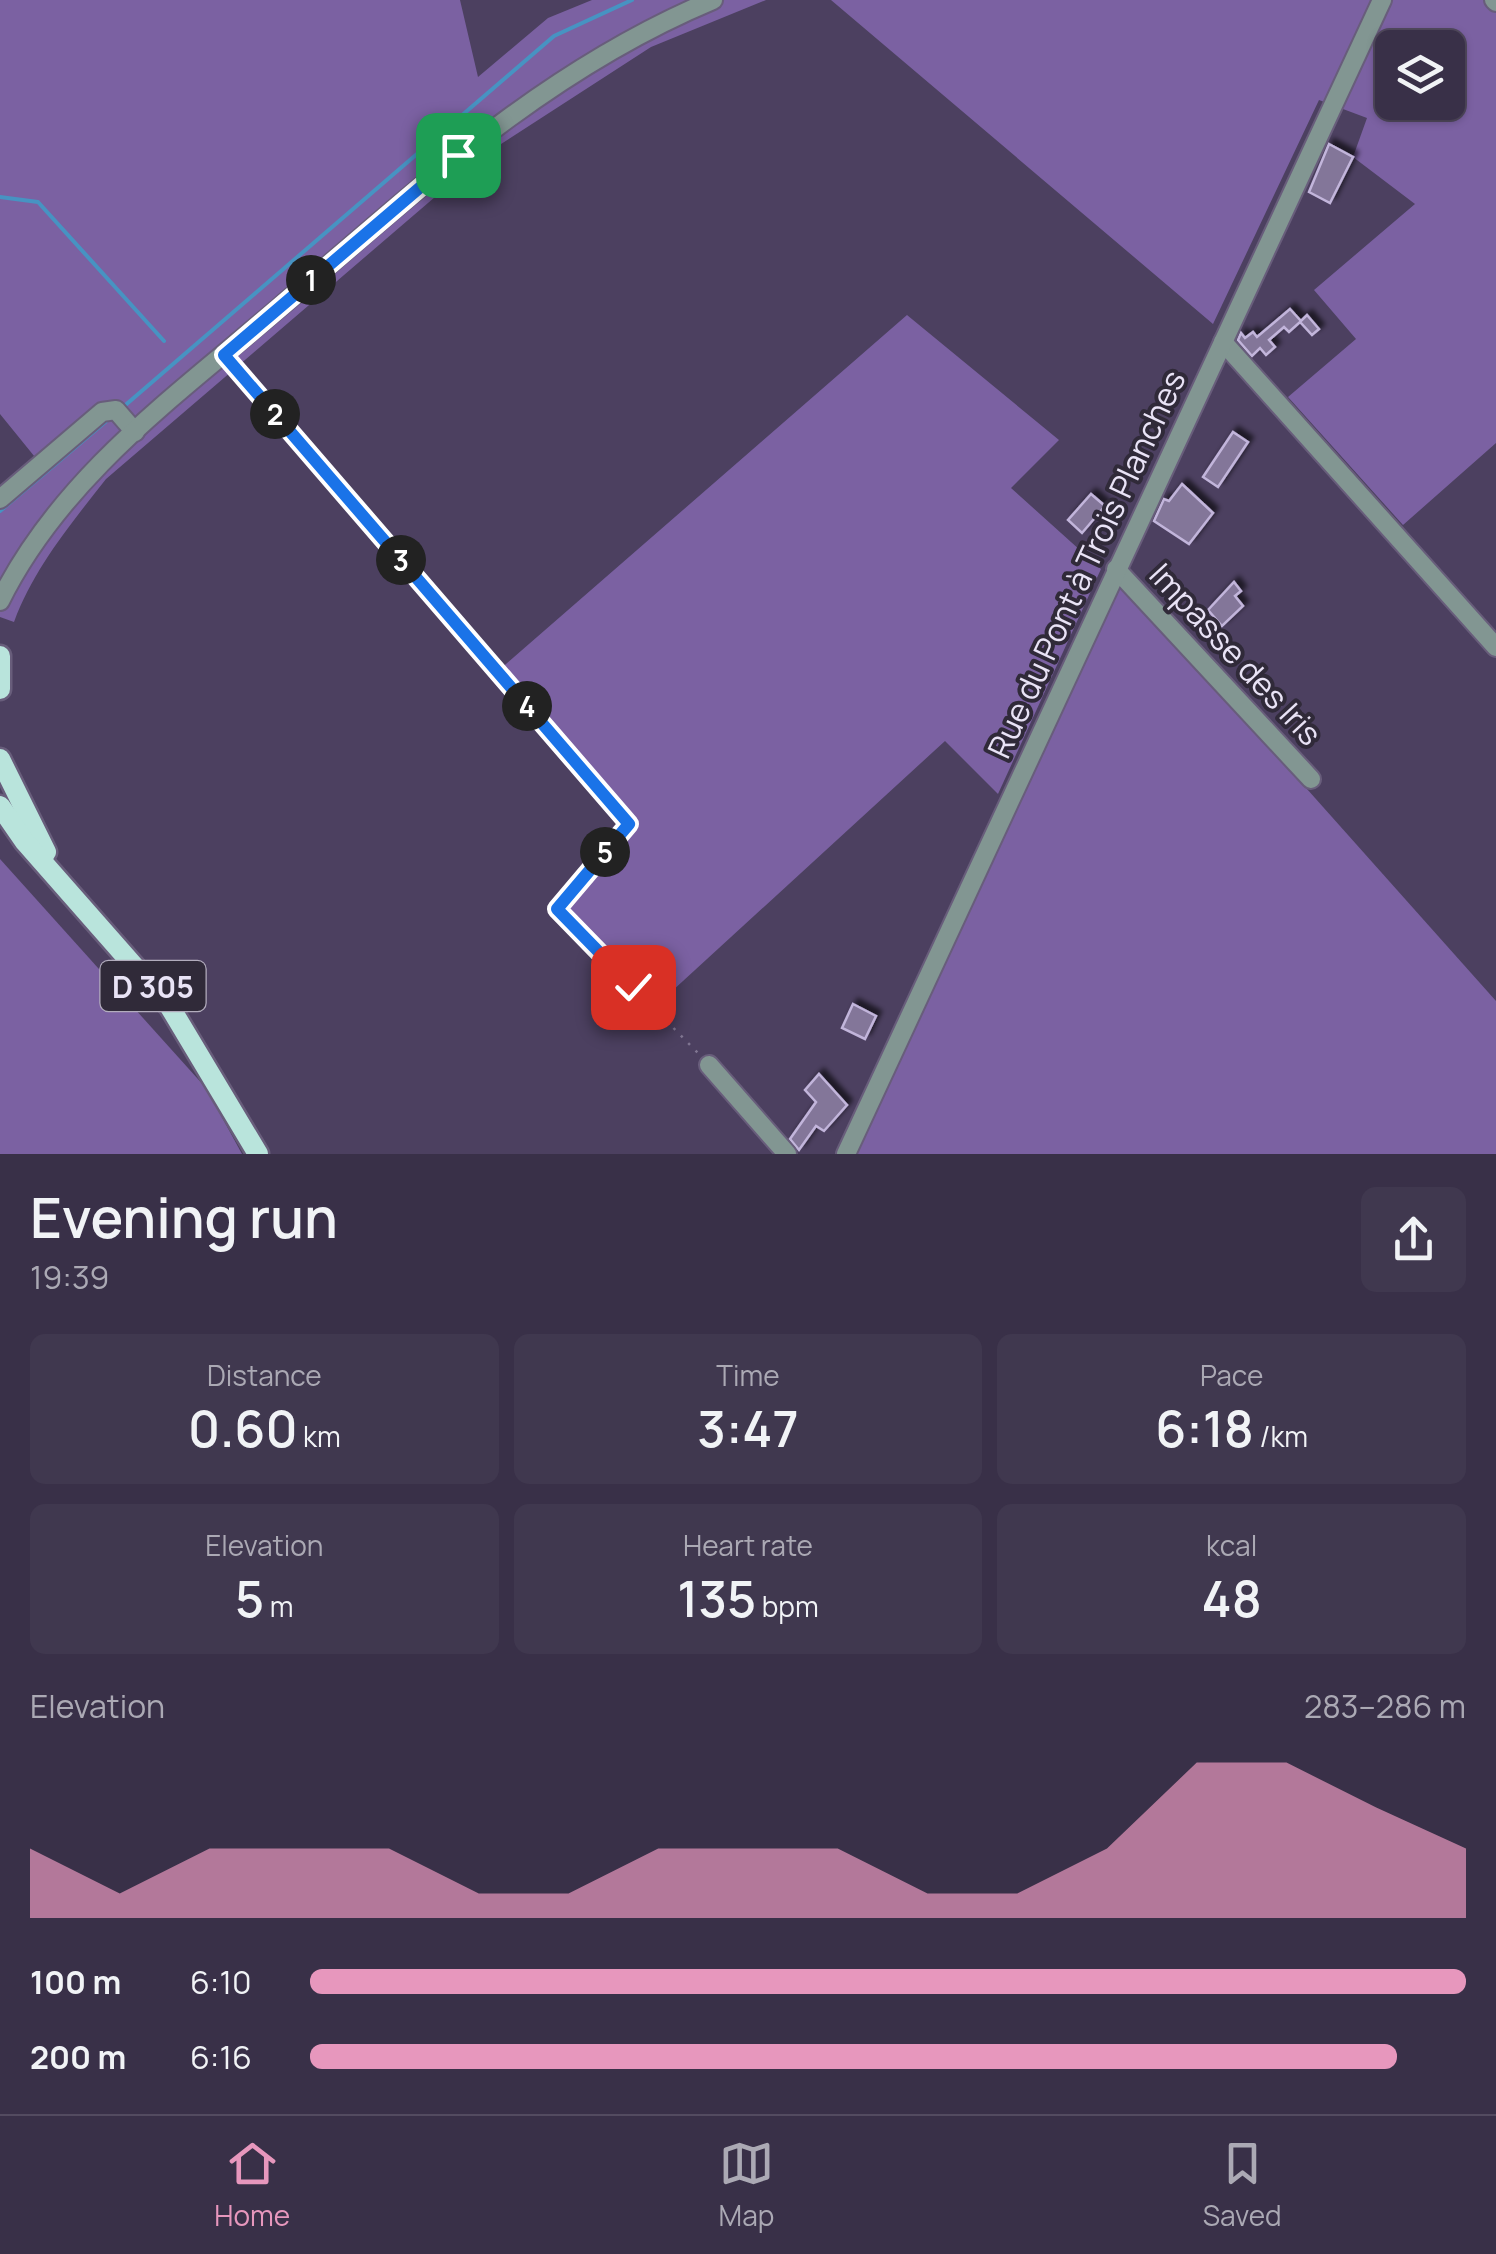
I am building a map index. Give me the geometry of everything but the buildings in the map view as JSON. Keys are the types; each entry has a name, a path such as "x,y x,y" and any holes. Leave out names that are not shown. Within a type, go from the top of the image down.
{"main road":[{"path":"0,656 0,689"},
{"name":"D 305","path":"0,759 24,815 71,892"},
{"name":"D 305","path":"0,806 24,842 170,1007 258,1154"}],"street":[{"path":"0,583 125,420 224,355 523,104 616,45 713,0"},
{"name":"Rue du Pont à Trois Planches","path":"846,1154 1382,0"},
{"path":"1223,342 1496,647"},
{"path":"0,499 98,414 125,420"},
{"path":"0,601 23,555"},
{"name":"Impasse des Iris","path":"1116,569 1311,779"},
{"path":"709,1065 787,1154"}],"path":[{"path":"224,355 629,824 557,909 709,1065"}],"shaded area":[{"path":"0,0 460,0 478,77 548,18 592,0 766,0 651,47 484,155 106,479 42,565 14,622 0,617 0,505 43,467 0,414"},
{"path":"831,0 1496,0 1496,443 1403,525 1288,397 1356,339 1314,290 1415,204 1353,157 1367,118 1319,100 1213,324"},
{"path":"907,315 1059,440 1011,488 1101,569 998,794 945,741 659,1003 563,909 627,836 490,678"},
{"path":"1118,577 1496,1001 1496,1154 855,1154"},
{"path":"0,859 206,1088 242,1154 0,1154"}],"waterway":[{"path":"122,408 554,36 632,0"},
{"path":"0,197 38,202 164,341"},
{"path":"0,511 111,417"}],"route":[{"path":"458,155 224,355 629,824 557,909 633,987"}]}
